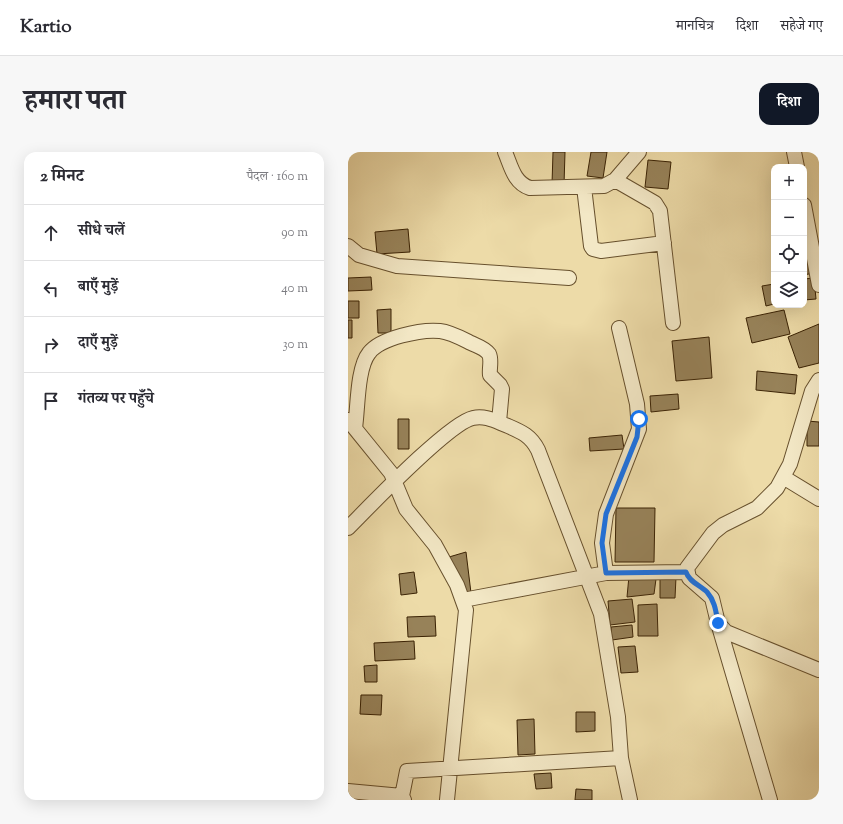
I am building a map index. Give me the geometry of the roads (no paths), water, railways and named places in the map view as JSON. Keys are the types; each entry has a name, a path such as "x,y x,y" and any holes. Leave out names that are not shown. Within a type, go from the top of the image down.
{"street":[{"path":"505,152 516,178 525,186 584,187 604,186 615,180 640,152"},
{"path":"794,152 796,164"},
{"path":"615,180 655,203 660,210 673,323"},
{"path":"584,187 593,249 601,251 664,243"},
{"path":"807,221 819,285"},
{"path":"348,246 359,255 397,266 569,278"},
{"path":"606,573 602,543 606,514 639,428 637,404 619,328"},
{"path":"447,800 466,623 466,610 463,600 435,545 406,508 395,482 384,464 352,424 362,370 369,353 376,346 389,340 430,331 445,332 461,338 488,353 490,357 490,375 502,389 499,422"},
{"path":"686,572 691,561 713,532 723,525 757,508 770,496 790,464 812,391 819,380"},
{"path":"348,528 442,438 464,421 484,417 521,431 534,442 587,576 603,626 618,717 621,758 630,800"},
{"path":"783,477 819,499"},
{"path":"463,600 549,585 606,573 686,572"},
{"path":"686,572 689,578 706,591 712,598 770,800"},
{"path":"718,623 726,632 819,670"},
{"path":"348,791 403,798 407,771 621,758"}]}
